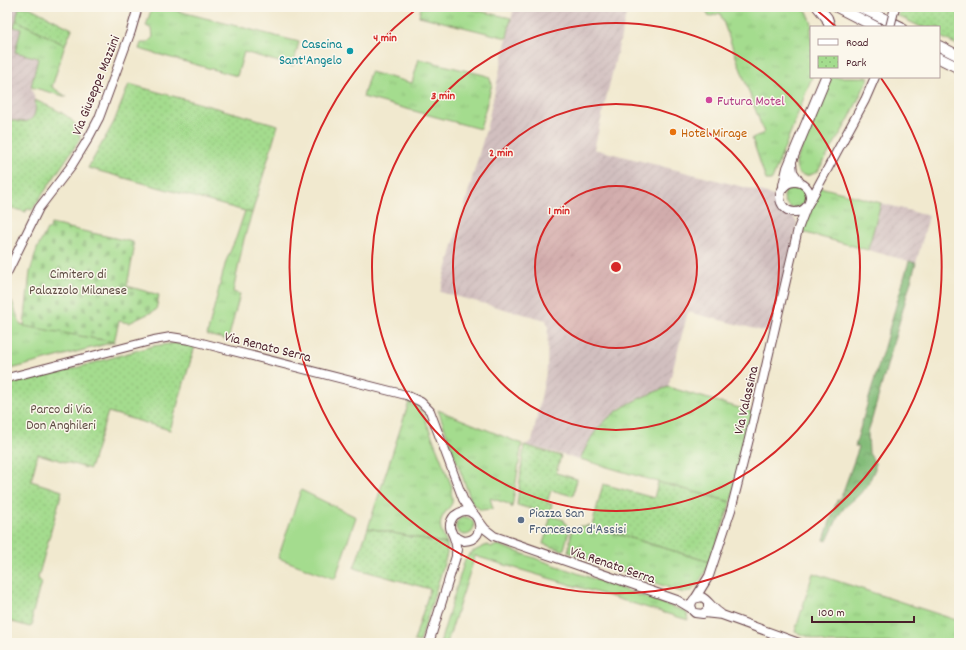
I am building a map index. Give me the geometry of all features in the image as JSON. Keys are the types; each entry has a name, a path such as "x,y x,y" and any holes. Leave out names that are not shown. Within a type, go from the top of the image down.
{"highway":[{"path":"818,7 827,18 830,26"},
{"path":"836,7 874,26"},
{"path":"860,7 899,26"},
{"path":"867,7 882,18"},
{"path":"940,46 959,56"},
{"path":"940,58 959,68"},
{"path":"784,185 791,162 826,78"},
{"path":"791,162 792,172 801,183"}],"street":[{"name":"Via Giuseppe Mazzini","path":"7,273 39,208 72,165 95,125 128,38 138,7"},
{"path":"890,26 895,7"},
{"name":"Via Valassina","path":"695,598 709,576 731,510 798,229 808,204 865,100 875,78"},
{"path":"798,229 797,220 791,212 783,206 779,193 784,185 790,182 811,185 821,180"},
{"path":"791,212 797,212 808,204 809,193 801,183"},
{"name":"Via Renato Serra","path":"8,377 66,364 162,338 181,338 406,395 416,399 426,407 433,418 460,492 466,506 472,513"},
{"name":"Via Renato Serra","path":"455,515 459,507 460,492"},
{"path":"430,643 456,554 456,544 450,522 455,515 465,511 472,513 479,521 478,531 456,554"},
{"name":"Via Renato Serra","path":"479,521 485,530 494,536 677,600 692,609"},
{"name":"Via Renato Serra","path":"471,539 482,535 494,536"},
{"path":"454,536 460,540 471,539"},
{"name":"Via Valassina","path":"708,601 709,576"},
{"path":"722,615 702,597 695,598 691,603 692,609 698,614 704,613 722,615 799,643"},
{"name":"Via Renato Serra","path":"677,600 695,598"},
{"path":"704,613 708,609 708,601"}],"shaded area":[{"path":"7,7 19,7 14,26 21,28 38,58 31,87 35,100 36,113 32,119 26,122 7,119"},
{"path":"514,7 628,7 594,149 767,193 776,198 784,209 792,215 797,223 771,333 688,312 668,387 642,397 620,408 579,459 525,445 532,441 547,368 548,325 546,320 440,292 487,126"},
{"path":"881,203 929,216 916,263 868,250"}],"green space":[{"path":"19,7 29,7 72,29 65,45 16,20"},
{"path":"152,7 162,7 299,42 293,66 244,52 237,76 139,49 141,43 147,43 153,37 152,29 146,26"},
{"path":"421,7 462,7 511,18 507,38 419,16"},
{"path":"705,7 799,7 808,13 813,26 810,26 810,78 812,78 772,180 766,180 752,138 764,133 720,13 709,17"},
{"path":"900,7 959,7 959,46 940,36 940,26 919,26 898,16"},
{"path":"16,20 65,45 52,87 67,97 31,87 38,58 15,52 21,29 14,27"},
{"path":"419,59 489,77 492,84 480,129 363,97 370,72 412,83"},
{"path":"831,78 869,78 848,121 818,171 810,175 800,174 796,162"},
{"path":"129,84 278,125 252,213 88,168 114,122"},
{"path":"35,100 64,114 70,119 79,131 80,139 32,210 27,209 26,212 7,207 7,119 25,122 32,118 35,114"},
{"path":"795,186 803,189 806,197 803,205 795,208 787,205 784,197 787,189"},
{"path":"820,187 881,203 868,250 802,232 807,215"},
{"path":"245,211 252,213 244,239 233,292 240,294 228,340 207,335 226,261"},
{"name":"Cimitero di Palazzolo Milanese","path":"51,224 133,242 134,250 127,286 159,295 156,310 129,323 119,321 114,342 24,326 30,272 37,249 47,229 50,229"},
{"path":"909,261 916,263 868,433 869,453 875,463 875,469 868,484 839,515 827,541 824,540 837,500 840,500 859,447 855,446"},
{"path":"9,300 12,301 20,324 114,342 7,369 7,305"},
{"name":"Parco di Via Don Anghileri","path":"177,343 195,346 170,430 108,412 90,469 38,454 31,481 62,491 38,578 41,582 32,616 33,623 30,627 9,621 7,616 7,385 72,369 153,346"},
{"path":"668,387 753,412 731,502 580,459 595,432 611,416 637,399"},
{"path":"409,402 417,407 424,416 452,487 452,503 444,514 441,522 442,533 447,544 368,528"},
{"path":"438,410 522,444 512,508 509,504 490,498 492,509 481,510 472,503"},
{"path":"524,445 561,456 556,473 577,479 573,496 551,490 547,503 552,504 549,514 517,505"},
{"path":"658,482 731,502 710,562 592,526 603,484 654,498"},
{"path":"301,490 356,517 335,579 278,558"},
{"path":"551,516 564,520 570,528 564,549 562,550 543,544"},
{"path":"465,517 471,520 474,526 471,532 465,535 459,532 456,526 459,520"},
{"path":"587,525 710,562 696,586 691,591 685,593 681,592 568,552 572,528 580,526 587,527"},
{"path":"368,528 447,544 447,554 420,642 414,641 430,589 354,568"},
{"path":"487,545 492,547 498,545 684,611 687,613 688,620 475,556 447,643 440,643 465,559 472,552"},
{"path":"813,573 959,621 959,630 956,643 827,643 795,632"}],"place":[{"name":"Cascina Sant'Angelo","path":"350,51"},
{"name":"Futura Motel","path":"709,100"},
{"name":"Hotel Mirage","path":"673,132"},
{"name":"Piazza San Francesco d'Assisi","path":"521,520"}]}
